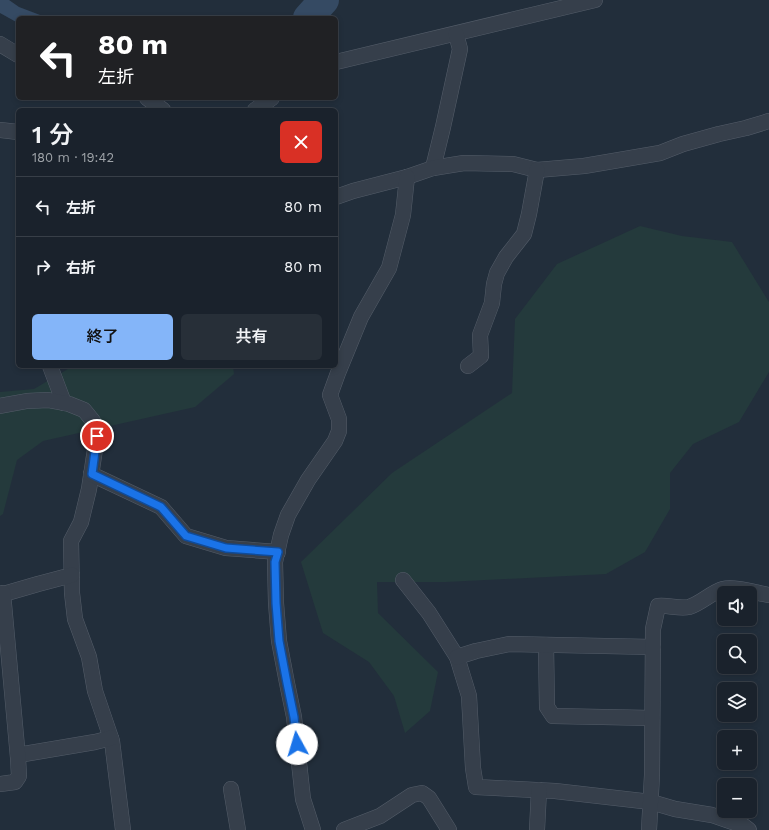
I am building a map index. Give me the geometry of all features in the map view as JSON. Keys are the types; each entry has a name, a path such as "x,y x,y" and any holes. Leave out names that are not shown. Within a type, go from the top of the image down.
{"street":[{"path":"338,62 595,0"},
{"path":"433,168 460,49 456,34"},
{"path":"0,44 16,54"},
{"path":"150,100 160,108"},
{"path":"258,108 269,100"},
{"path":"338,196 407,177 433,168 464,163 513,164 537,170 584,166 660,153 690,142 769,121"},
{"path":"0,130 16,132"},
{"path":"468,366 481,356 480,335 492,303 497,273 506,257 524,234 537,170"},
{"path":"313,830 303,799 294,717 279,641 275,562 281,535 288,515 308,480 335,441 339,430 339,419 330,395 361,317 389,268 404,215 407,177"},
{"path":"51,368 64,403"},
{"path":"0,406 28,401 48,400 69,404 84,410 93,421 97,436 92,474 81,522 71,541 72,593 75,619 89,657 95,691 111,738 123,830"},
{"path":"92,474 161,507 186,536 226,548 278,552"},
{"path":"0,784 15,782 19,776 2,593 8,593 72,575"},
{"path":"403,580 429,613 457,657 469,696 473,768 476,787 554,791 651,802 712,815 744,826 749,830"},
{"path":"649,830 651,802 653,629 658,606 665,605 678,608 690,606 722,589 735,588 769,595"},
{"path":"457,657 476,651 509,644 653,647"},
{"path":"546,645 547,707 553,716 652,718"},
{"path":"18,755 96,742 111,738"},
{"path":"231,789 238,830"},
{"path":"537,830 538,790"},
{"path":"344,830 380,816 412,795 422,792 429,798 449,830"}],"green space":[{"path":"640,226 682,236 732,242 769,302 769,372 739,422 693,444 670,473 670,509 645,552 606,574 446,582 377,582 378,613 438,672 430,711 405,733 394,696 369,662 323,633 301,562 392,473 512,393 515,319 557,264"},
{"path":"70,368 233,368 234,374 195,407 43,441 17,460 3,514 0,516 0,392 34,389"}],"water":[{"path":"0,0 9,0 19,7 43,16 16,16 16,22 0,13"}],"waterway":[{"path":"310,16 324,0"}],"route":[{"path":"97,436 92,474 161,507 186,536 226,548 278,552 275,562 279,641 294,717 297,744"}]}
